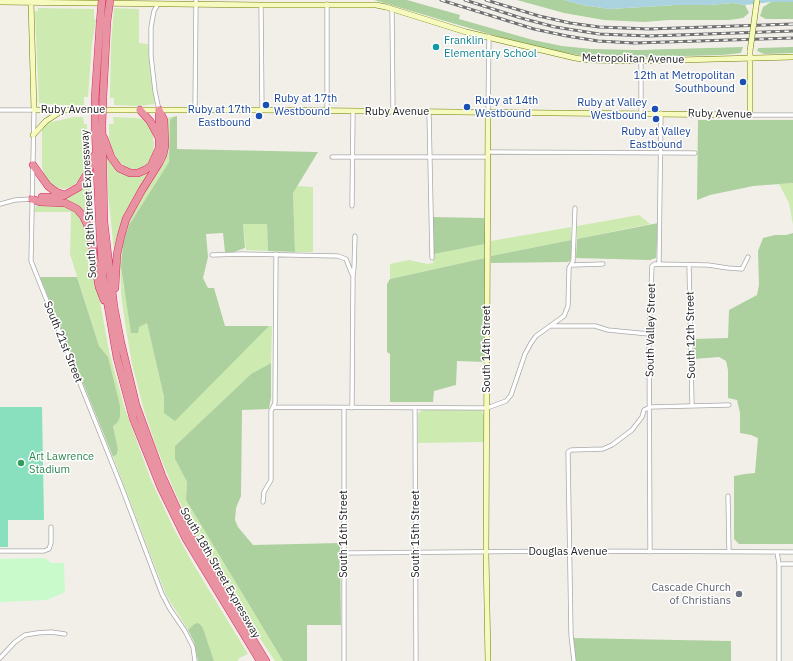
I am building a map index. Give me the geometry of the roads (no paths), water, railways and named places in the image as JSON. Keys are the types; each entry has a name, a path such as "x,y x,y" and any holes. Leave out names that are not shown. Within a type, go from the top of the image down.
{"highway":[{"name":"South 18th Street Expressway","path":"102,0 104,22"},
{"name":"South 18th Street Expressway","path":"110,0 97,45 99,125 96,152 100,235 104,277 117,358 132,412 148,458 163,494 186,539 260,661"},
{"path":"140,110 150,121 160,140"},
{"path":"102,134 119,168 130,173 138,173 151,166 159,148 159,110"},
{"path":"114,307 117,254 120,236 126,219 163,155 165,146 164,120 159,110"},
{"name":"South 18th Street Expressway","path":"99,125 102,134 104,222 114,307 127,372 136,405 162,476 178,511 266,661"},
{"path":"32,199 65,195 79,187 88,172 96,152"},
{"path":"33,165 48,186 56,192 65,195"},
{"path":"32,199 40,202 65,203 77,209 83,216 90,233 99,287 110,318"}],"street":[{"path":"750,115 750,51 756,0"},
{"name":"Metropolitan Avenue","path":"0,2 158,4 196,2 261,5 376,5 444,26 575,58 641,61 793,57"},
{"name":"South 21st Street","path":"31,2 34,110 30,254 32,266 162,594 189,638 193,647 195,661"},
{"path":"195,110 196,2"},
{"path":"158,4 154,11 151,27 151,56 159,110"},
{"path":"327,4 327,112"},
{"path":"261,5 262,110"},
{"path":"392,9 393,112"},
{"name":"South 14th Street","path":"488,661 486,552 489,36"},
{"path":"641,61 641,113"},
{"name":"Ruby Avenue","path":"0,110 262,110 327,112 793,115"},
{"path":"33,135 46,121 64,110"},
{"path":"352,206 353,112"},
{"path":"429,112 432,258"},
{"name":"South Valley Street","path":"650,552 649,334 652,267 655,264 659,264 662,153 661,113"},
{"path":"332,156 430,157 488,154 695,153"},
{"path":"0,204 15,200 32,199"},
{"path":"273,407 487,408 499,405 506,401 511,395 530,343 536,336 564,316 567,311 569,268 573,261 575,208"},
{"path":"352,408 353,275 355,236"},
{"path":"212,255 276,254 338,256 343,257 348,263 353,275"},
{"path":"263,502 264,492 271,480 271,411 275,403 276,254"},
{"path":"659,264 742,268 748,257"},
{"path":"572,265 603,264"},
{"name":"South 12th Street","path":"689,265 692,405"},
{"path":"550,326 595,326 608,330 649,334"},
{"path":"574,661 571,636 568,452 576,449 603,449 612,445 632,430 642,417 644,410 650,407 729,405"},
{"name":"South 16th Street","path":"344,408 344,661"},
{"name":"South 15th Street","path":"416,408 416,661"},
{"path":"728,496 729,552"},
{"path":"0,551 49,549 52,527"},
{"name":"Douglas Avenue","path":"344,553 570,551 793,552"},
{"path":"777,552 779,564 780,661"},
{"path":"779,564 793,564"},
{"path":"0,658 15,642 26,635 51,632 65,634"}],"water":[{"path":"564,0 793,0 793,2 771,2 745,5 732,3 675,5 610,9 582,5"}],"railway":[{"path":"441,0 534,29 598,41 634,43 793,38"},
{"path":"465,0 555,27 599,34 649,36 793,31"},
{"path":"486,0 539,16 570,23 599,27 649,29 793,24"}],"place":[{"name":"Franklin Elementary School","path":"436,47"},
{"name":"12th at Metropolitan Southbound","path":"743,82"},
{"name":"Ruby at 17th Westbound","path":"266,105"},
{"name":"Ruby at 14th Westbound","path":"467,107"},
{"name":"Ruby at Valley Westbound","path":"655,109"},
{"name":"Ruby at 17th Eastbound","path":"259,116"},
{"name":"Ruby at Valley Eastbound","path":"656,119"},
{"name":"Art Lawrence Stadium","path":"21,463"},
{"name":"Cascade Church of Christians","path":"739,594"}]}
